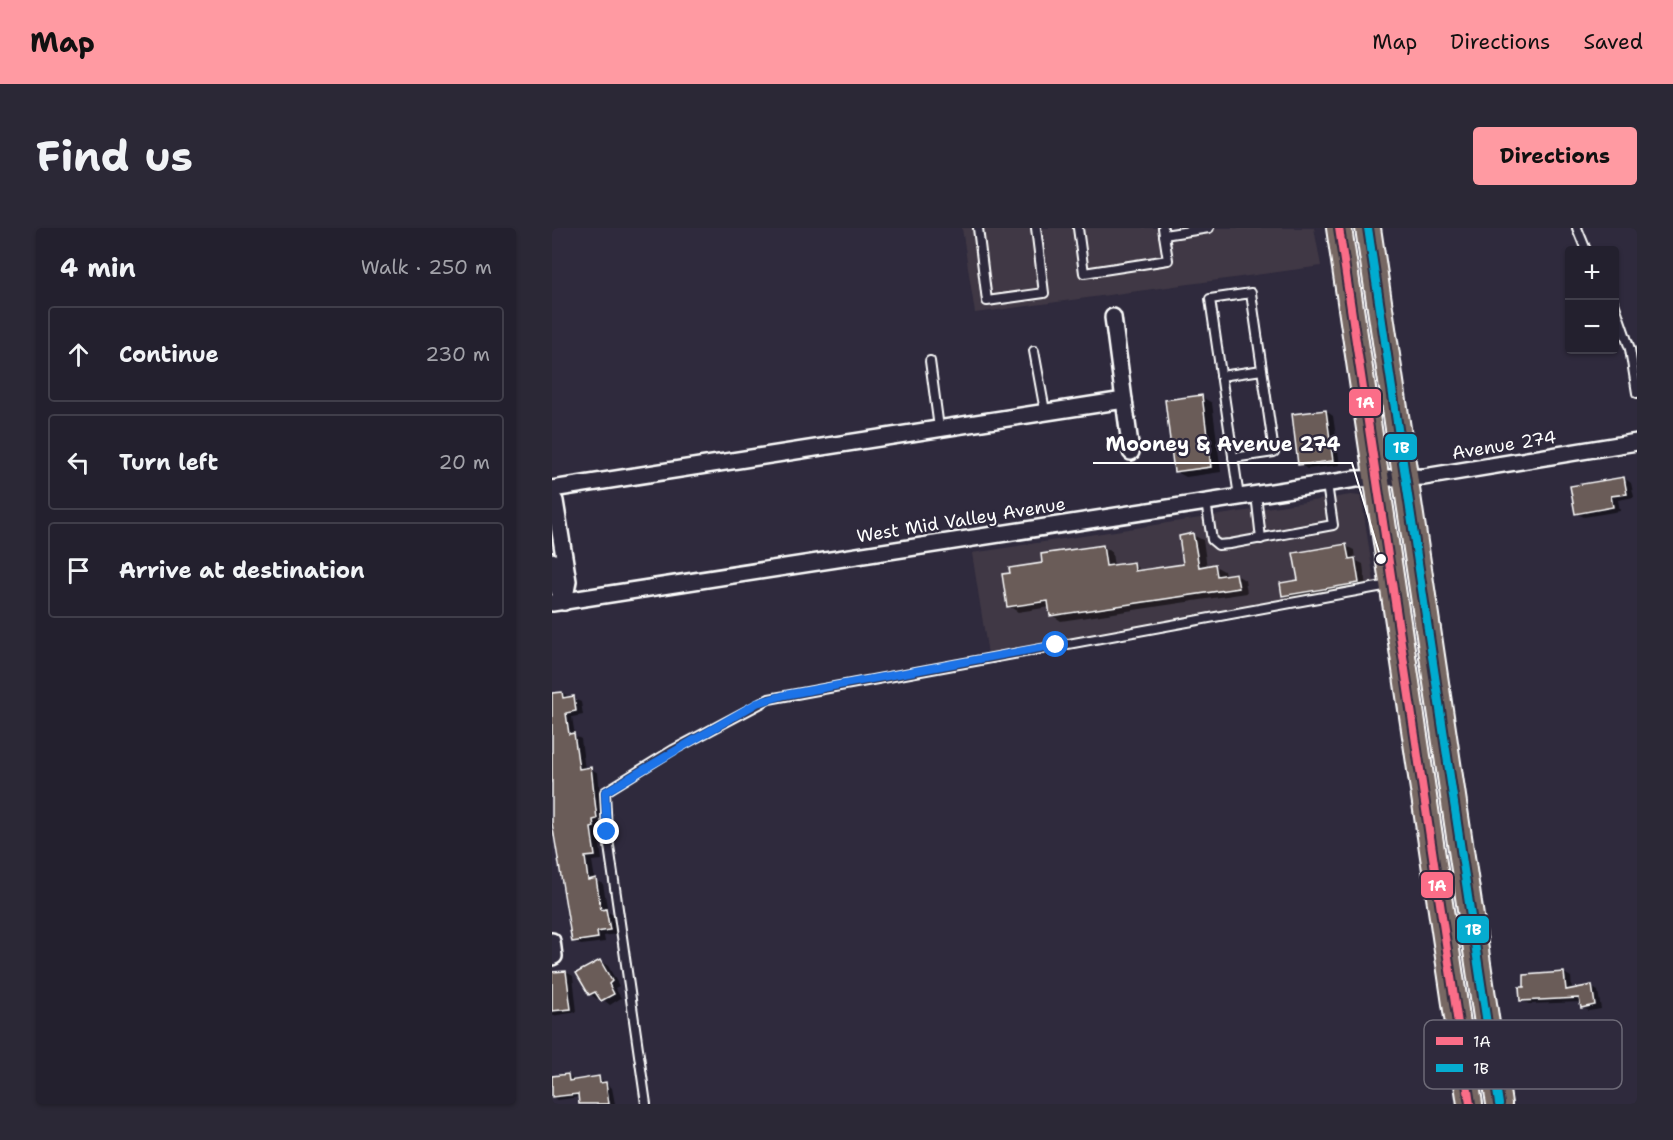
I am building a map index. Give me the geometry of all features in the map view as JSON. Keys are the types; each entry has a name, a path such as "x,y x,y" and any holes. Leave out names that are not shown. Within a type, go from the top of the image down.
{"main road":[{"path":"1339,228 1457,1020"},
{"path":"1358,228 1373,258"},
{"path":"1368,228 1487,1020"},
{"path":"1468,1089 1470,1104"},
{"path":"1497,1089 1499,1104"}],"street":[{"path":"1113,317 1131,452"},
{"path":"552,489 1124,400"},
{"name":"Avenue 274","path":"1376,478 1406,478 1478,469 1637,442"},
{"name":"West Mid Valley Avenue","path":"558,602 1256,494 1376,478"},
{"path":"552,497 555,501 568,581 558,602"},
{"path":"552,561 558,602"},
{"path":"552,941 554,956 552,957"}],"lane":[{"path":"978,228 987,301 1044,293 1035,228"},
{"path":"1078,228 1084,273 1168,261 1164,231 1209,228"},
{"path":"1577,228 1584,246"},
{"path":"1233,458 1274,452 1251,293 1210,299 1233,458 1239,497"},
{"path":"1619,311 1630,349 1637,393"},
{"path":"1034,351 1046,411"},
{"path":"930,361 939,428"},
{"path":"1221,376 1263,370"},
{"path":"1206,502 1214,543 1218,545 1261,539 1333,525 1327,484"},
{"path":"1256,494 1261,539"},
{"path":"646,1104 607,832 605,792 673,750 770,699 1391,585"}],"shaded area":[{"path":"962,228 1314,228 1321,266 975,313"},
{"path":"1351,495 1360,496 1362,501 1374,582 988,654 972,553"}],"building":[{"path":"1202,395 1211,467 1174,472 1165,400"},
{"path":"1326,410 1333,461 1298,465 1292,414"},
{"path":"1624,477 1627,494 1611,496 1613,507 1575,514 1570,486"},
{"path":"1193,533 1199,567 1215,564 1217,576 1236,573 1239,588 1050,616 1048,601 1007,607 1002,574 1010,573 1009,568 1042,563 1041,554 1103,545 1106,566 1134,562 1135,571 1183,564 1179,536"},
{"path":"1346,544 1349,559 1355,558 1359,583 1282,596 1280,583 1298,580 1293,553"},
{"path":"562,692 563,698 574,696 576,711 566,713 569,734 574,733 579,769 591,767 597,819 593,820 594,827 591,828 595,856 585,857 588,880 596,878 601,910 606,909 610,930 597,932 598,938 572,942 552,823 552,693"},
{"path":"600,960 612,981 609,984 614,994 601,1001 595,992 589,995 576,973"},
{"path":"566,971 571,1009 552,1011 552,972"},
{"path":"1564,972 1566,990 1592,985 1595,1005 1581,1008 1579,998 1520,1001 1519,987 1524,987 1524,975"},
{"path":"568,1074 569,1081 599,1076 600,1083 606,1082 609,1104 579,1104 578,1094 552,1097 552,1076"}],"transit line":[{"name":"1A","path":"1339,228 1457,1020"},
{"name":"1B","path":"1368,228 1486,1020"},
{"name":"1A","path":"1468,1089 1470,1104"},
{"name":"1B","path":"1497,1089 1499,1104"}],"place":[{"name":"Mooney & Avenue 274","path":"1381,559"}],"route":[{"path":"607,832 605,792 673,750 757,703 785,695 873,681 1056,645"}]}
